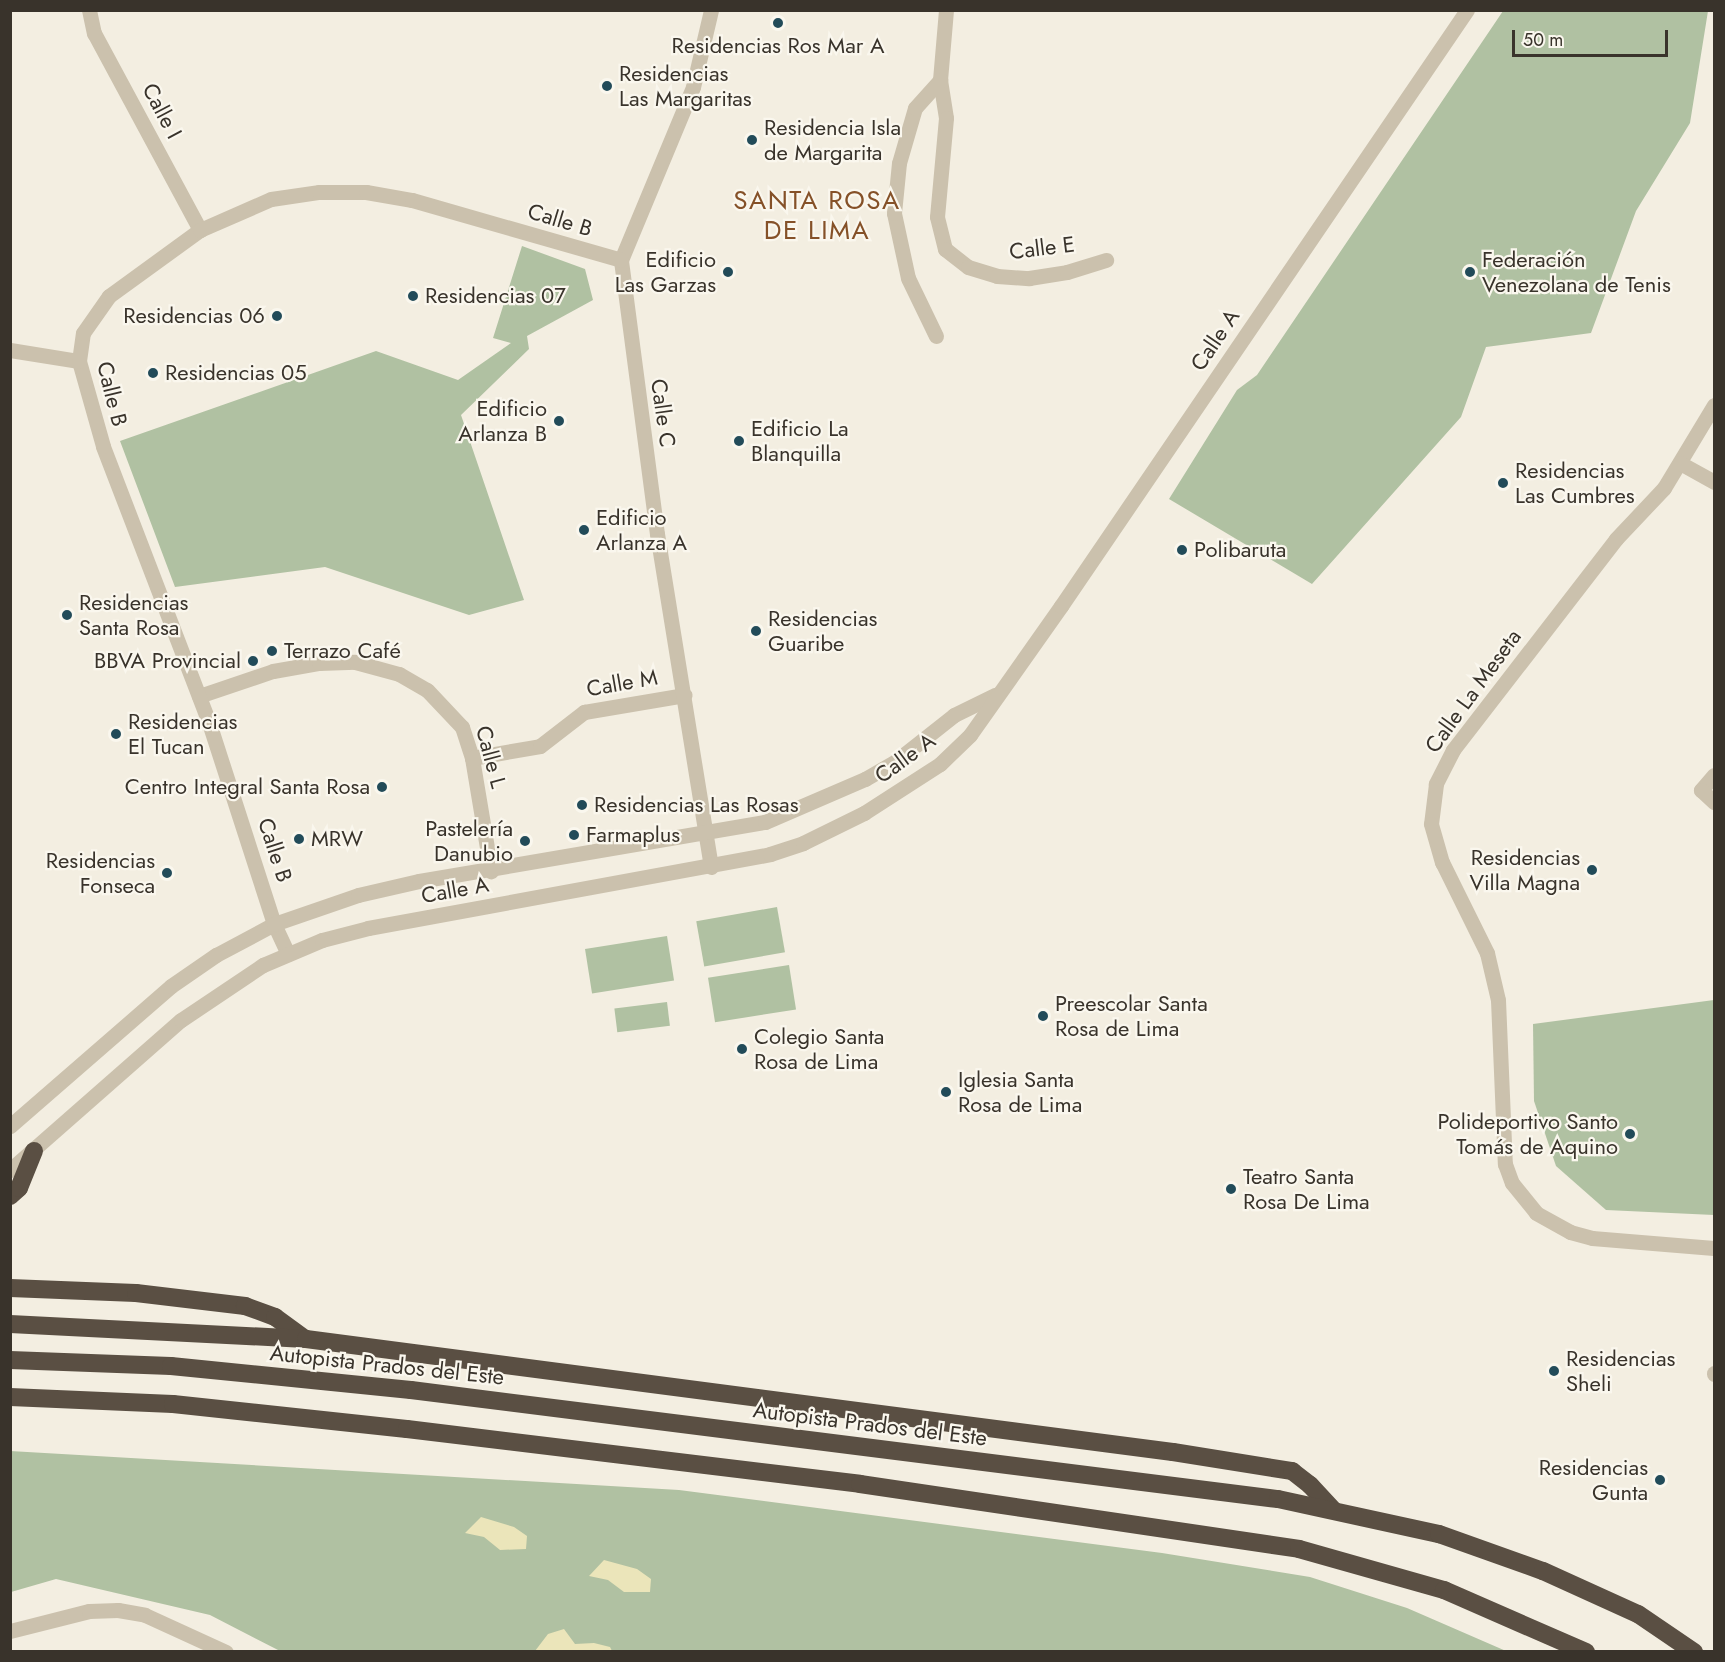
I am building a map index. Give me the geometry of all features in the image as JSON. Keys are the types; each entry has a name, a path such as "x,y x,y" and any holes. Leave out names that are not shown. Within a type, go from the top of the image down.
{"highway":[{"path":"10,1196 19,1188 34,1152"},
{"path":"10,1288 136,1293 245,1306 275,1317 306,1339"},
{"path":"10,1324 306,1339 1068,1438 1292,1471 1310,1485 1333,1510"},
{"name":"Autopista Prados del Este","path":"10,1360 171,1366 411,1390 1178,1486 1333,1510 1440,1534 1543,1571 1638,1614 1694,1652"},
{"path":"10,1397 173,1404 407,1429 860,1484 1299,1549 1444,1590 1586,1652"}],"street":[{"name":"Calle I","path":"89,10 94,33 200,230"},
{"path":"621,260 693,87 711,10"},
{"name":"Calle E","path":"946,10 940,80 946,118 937,217 945,249 968,267 998,276 1029,278 1067,272 1106,260"},
{"name":"Calle A","path":"10,1170 34,1152 180,1020 263,965 288,954 322,940 369,928 711,867 803,843 897,794 940,764 970,735 1467,10"},
{"path":"936,336 908,278 894,213 899,163 915,108 940,80"},
{"name":"Calle B","path":"288,954 274,924 199,696 103,446 79,361 83,333 109,296 200,230 271,199 319,192 366,192 449,210 621,260"},
{"name":"Calle C","path":"621,260 657,534 685,695 711,867"},
{"path":"10,350 79,361"},
{"name":"Calle La Meseta","path":"1714,405 1664,488 1616,539 1452,750 1436,784 1431,824 1442,862 1487,953 1498,1000 1504,1076 1505,1164 1512,1183 1536,1213 1570,1232 1592,1238 1714,1248"},
{"path":"1680,463 1714,482"},
{"name":"Calle L","path":"199,696 295,666 336,662 371,665 399,674 440,702 462,727 472,758 491,871"},
{"name":"Calle A","path":"10,1126 171,986 216,955 274,924 358,895 419,881 706,835 765,822 833,796 896,761 954,715 998,693"},
{"name":"Calle M","path":"472,758 540,746 584,711 685,695"},
{"path":"1714,775 1701,790 1714,802"},
{"path":"10,1631 89,1611 118,1610 145,1616 226,1652"}],"green space":[{"name":"Federación Venezolana de Tenis","path":"1503,11 1708,11 1690,123 1636,211 1591,333 1486,347 1461,417 1312,584 1169,499 1237,390 1257,375"},
{"path":"522,246 585,269 593,300 527,336 529,349 461,415 524,600 469,615 325,567 175,587 120,441 376,351 458,380 511,343 493,338"},
{"path":"777,907 785,952 704,967 696,921"},
{"path":"667,936 674,980 592,993 585,949"},
{"path":"789,965 796,1009 715,1022 708,978"},
{"name":"Polideportivo Santo Tomás de Aquino","path":"1714,1000 1714,1215 1606,1210 1556,1166 1534,1101 1533,1024"},
{"path":"667,1002 670,1026 617,1032 614,1008"},
{"path":"10,1451 679,1490 1162,1553 1310,1577 1407,1608 1506,1651 280,1651 210,1615 56,1579 11,1592"}],"sand":[{"path":"481,1517 514,1527 527,1536 526,1549 500,1550 484,1537 465,1533"},
{"path":"604,1560 637,1569 651,1579 650,1592 624,1592 608,1580 589,1576"},
{"path":"564,1629 575,1644 594,1643 610,1647 612,1651 535,1651 548,1634"}],"place":[{"name":"Residencias Ros Mar A","path":"778,23"},
{"name":"Residencias Las Margaritas","path":"607,86"},
{"name":"Residencia Isla de Margarita","path":"752,140"},
{"name":"Edificio Las Garzas","path":"728,272"},
{"name":"Federación Venezolana de Tenis","path":"1470,272"},
{"name":"Residencias 07","path":"413,296"},
{"name":"Residencias 06","path":"277,316"},
{"name":"Residencias 05","path":"153,373"},
{"name":"Edificio Arlanza B","path":"559,421"},
{"name":"Edificio La Blanquilla","path":"739,441"},
{"name":"Residencias Las Cumbres","path":"1503,483"},
{"name":"Edificio Arlanza A","path":"584,530"},
{"name":"Polibaruta","path":"1182,550"},
{"name":"Residencias Santa Rosa","path":"67,615"},
{"name":"Residencias Guaribe","path":"756,631"},
{"name":"Terrazo Café","path":"272,651"},
{"name":"BBVA Provincial","path":"253,661"},
{"name":"Residencias El Tucan","path":"116,734"},
{"name":"Centro Integral Santa Rosa","path":"382,787"},
{"name":"Residencias Las Rosas","path":"582,805"},
{"name":"Farmaplus","path":"574,835"},
{"name":"MRW","path":"299,839"},
{"name":"Pastelería Danubio","path":"525,841"},
{"name":"Residencias Villa Magna","path":"1592,870"},
{"name":"Residencias Fonseca","path":"167,873"},
{"name":"Preescolar Santa Rosa de Lima","path":"1043,1016"},
{"name":"Colegio Santa Rosa de Lima","path":"742,1049"},
{"name":"Iglesia Santa Rosa de Lima","path":"946,1092"},
{"name":"Polideportivo Santo Tomás de Aquino","path":"1630,1134"},
{"name":"Teatro Santa Rosa De Lima","path":"1231,1189"},
{"name":"Residencias Sheli","path":"1554,1371"},
{"name":"Residencias Gunta","path":"1660,1480"}],"district":[{"name":"SANTA ROSA DE LIMA","path":"817,216"}]}
